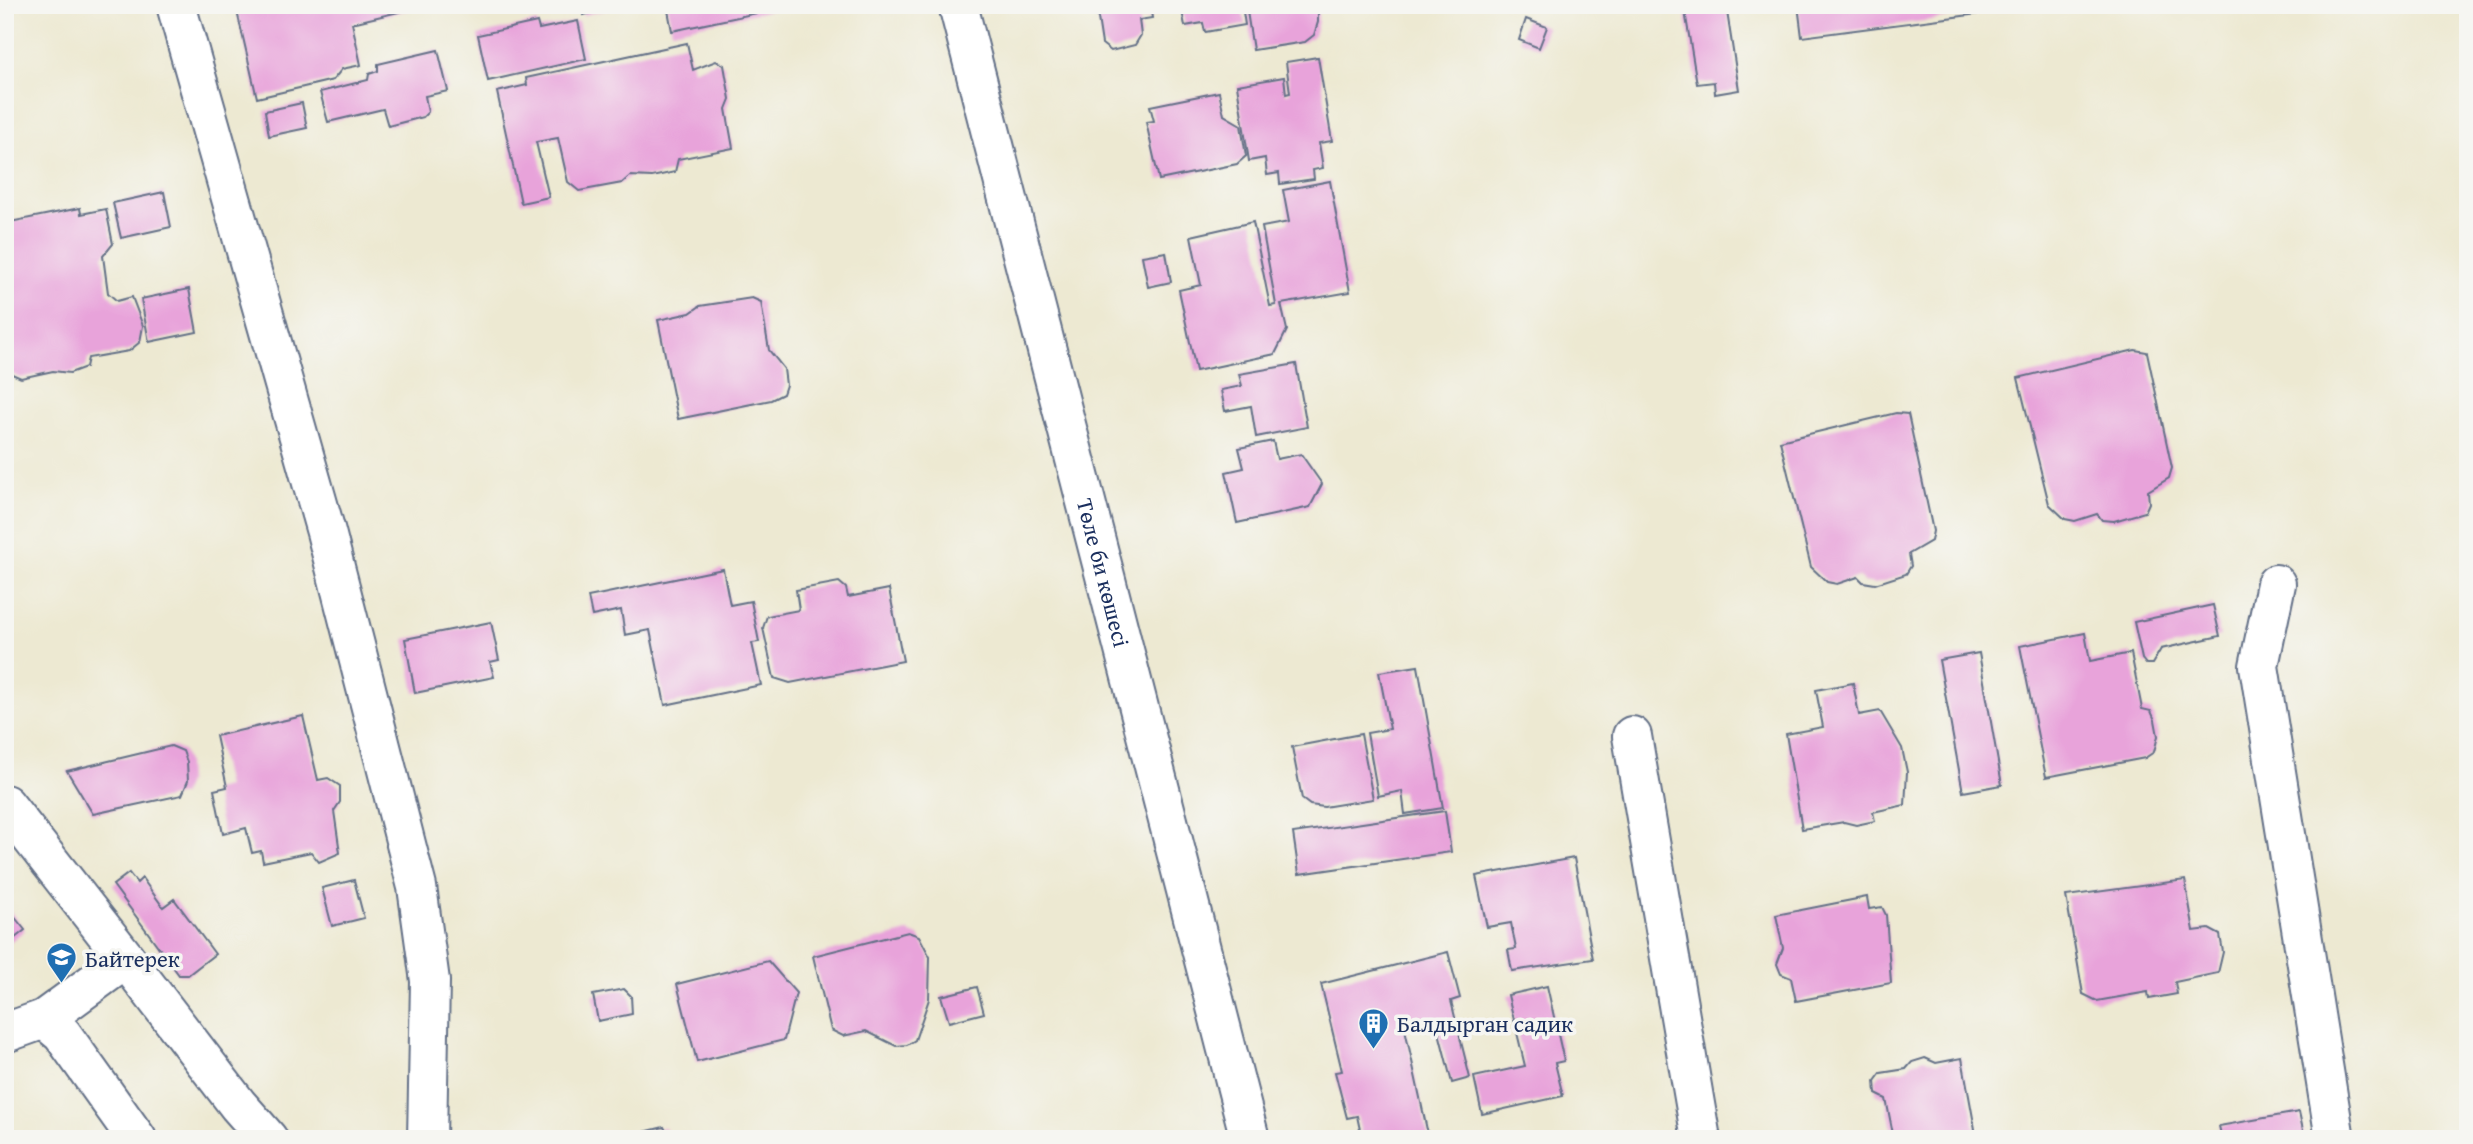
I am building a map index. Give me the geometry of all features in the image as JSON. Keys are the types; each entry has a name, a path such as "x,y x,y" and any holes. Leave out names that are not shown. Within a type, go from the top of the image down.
{"street":[{"path":"176,5 326,532 417,887 430,981 427,1139"},
{"name":"Төле би көшесі","path":"958,5 1250,1139"},
{"path":"2276,584 2259,666 2335,1139"},
{"path":"1632,736 1701,1139"},
{"path":"5,804 120,963 268,1139"},
{"path":"5,1033 44,1019 120,963"},
{"path":"44,1019 62,1034 137,1139"}],"building":[{"path":"581,5 623,5 623,6 583,15"},
{"path":"667,5 779,5 780,8 672,31"},
{"path":"1096,5 1150,5 1152,18 1139,20 1141,35 1135,45 1111,51 1102,44"},
{"path":"1242,5 1245,25 1205,32 1203,23 1185,26 1181,6"},
{"path":"1246,5 1318,5 1318,22 1314,35 1305,42 1253,50"},
{"path":"1684,5 1726,5 1739,90 1715,94 1714,82 1697,84"},
{"path":"1798,5 2031,5 2031,7 1802,37"},
{"path":"424,6 352,23 361,65 342,69 333,80 257,98 236,7"},
{"path":"1526,19 1547,27 1539,48 1519,40"},
{"path":"578,21 586,59 488,81 478,35 537,22 539,29"},
{"path":"687,43 693,70 716,61 724,65 730,99 726,109 733,148 678,159 675,172 652,177 630,176 622,183 579,191 568,182 558,138 536,142 549,197 521,203 497,92 527,85 526,78"},
{"path":"438,50 448,91 425,96 428,112 423,117 388,126 383,109 328,122 320,92 368,80 369,74 378,71 378,64"},
{"path":"1318,57 1332,141 1319,143 1323,168 1313,170 1314,179 1280,184 1279,173 1267,175 1265,158 1249,161 1237,85 1284,77 1286,94 1290,93 1286,62"},
{"path":"1219,92 1224,115 1241,125 1246,156 1237,164 1159,180 1146,122 1154,121 1150,106"},
{"path":"302,103 307,128 269,136 265,111"},
{"path":"1330,181 1350,292 1281,304 1287,330 1275,354 1196,371 1179,290 1201,285 1191,236 1253,222 1270,306 1276,305 1262,227 1289,222 1283,190"},
{"path":"164,192 171,227 121,238 113,203"},
{"path":"80,208 81,214 106,209 113,244 103,256 108,293 117,301 132,297 143,326 140,342 129,351 88,358 86,367 70,373 53,371 21,378 5,371 5,223"},
{"path":"1166,252 1171,282 1148,287 1142,256"},
{"path":"189,289 197,332 149,342 141,299"},
{"path":"752,298 761,302 769,350 784,369 786,385 783,394 771,400 678,419 658,320 690,313 700,306"},
{"path":"2135,350 2147,352 2172,468 2169,478 2148,491 2149,503 2145,512 2114,521 2102,520 2097,514 2075,521 2065,519 2049,504 2018,378"},
{"path":"1296,364 1307,427 1256,437 1251,406 1225,411 1221,390 1242,386 1239,374"},
{"path":"1896,413 1908,414 1933,531 1931,541 1909,554 1911,566 1906,574 1875,584 1863,582 1858,577 1837,584 1827,582 1811,567 1780,441"},
{"path":"1273,441 1277,459 1301,454 1322,484 1310,507 1237,523 1226,472 1244,468 1239,448"},
{"path":"723,569 730,605 751,601 759,642 752,643 761,685 665,705 650,630 625,635 621,610 592,616 588,597"},
{"path":"839,582 846,588 848,597 889,589 903,661 790,683 774,678 763,628 767,616 799,610 796,590"},
{"path":"2213,605 2220,636 2161,649 2152,664 2146,664 2142,659 2134,622"},
{"path":"491,622 499,660 490,662 494,677 415,693 405,639"},
{"path":"2085,633 2090,661 2131,653 2142,709 2151,711 2155,720 2158,736 2154,752 2145,758 2046,777 2020,646"},
{"path":"1979,653 2002,785 1963,792 1939,660"},
{"path":"1418,666 1443,808 1405,814 1402,791 1378,796 1367,733 1390,729 1379,672"},
{"path":"1853,683 1859,715 1880,711 1902,748 1907,772 1905,805 1873,812 1875,821 1856,825 1844,822 1802,829 1786,734 1823,727 1816,690"},
{"path":"303,716 318,780 328,778 340,786 340,802 334,811 340,853 319,862 311,852 263,862 261,851 252,853 246,828 223,834 214,790 227,787 216,736"},
{"path":"1361,734 1373,799 1324,807 1310,805 1302,799 1292,747"},
{"path":"171,746 183,751 187,762 188,781 182,795 93,814 67,771"},
{"path":"1445,811 1451,852 1299,874 1293,833"},
{"path":"1574,858 1593,959 1512,971 1508,950 1516,949 1511,923 1487,927 1476,876"},
{"path":"129,873 137,883 142,878 163,907 174,899 215,954 188,975 179,975 113,885"},
{"path":"354,880 364,918 332,926 322,888"},
{"path":"2185,880 2194,931 2209,929 2220,935 2223,952 2218,973 2175,982 2177,994 2149,999 2148,992 2097,1001 2083,994 2066,896"},
{"path":"1867,897 1869,909 1882,907 1886,915 1891,983 1796,1001 1791,978 1781,974 1777,964 1783,948 1776,915"},
{"path":"5,905 25,930 5,946"},
{"path":"908,932 919,936 930,957 929,999 915,1040 907,1045 896,1046 866,1031 843,1036 831,1030 813,956"},
{"name":"Балдырган садик","path":"1448,952 1460,998 1451,1001 1470,1078 1452,1083 1435,1017 1408,1023 1405,1029 1429,1139 1362,1139 1357,1116 1347,1118 1335,1072 1342,1071 1321,984"},
{"path":"768,961 796,993 784,1040 697,1062 677,984"},
{"path":"1547,986 1564,1061 1555,1063 1563,1096 1482,1114 1474,1077 1525,1066 1508,995"},
{"path":"977,987 984,1013 949,1022 941,996"},
{"path":"624,989 631,996 632,1014 598,1021 593,995"},
{"path":"1925,1058 1936,1063 1962,1058 1975,1129 1969,1139 1894,1139 1886,1099 1876,1094 1875,1081 1881,1073 1906,1069 1912,1062"},
{"path":"2299,1112 2305,1139 2222,1139 2219,1126"},
{"path":"664,1127 670,1139 620,1139 620,1138"}],"place":[{"name":"Байтерек","path":"62,985"},
{"name":"Балдырган садик","path":"1374,1050"}]}
